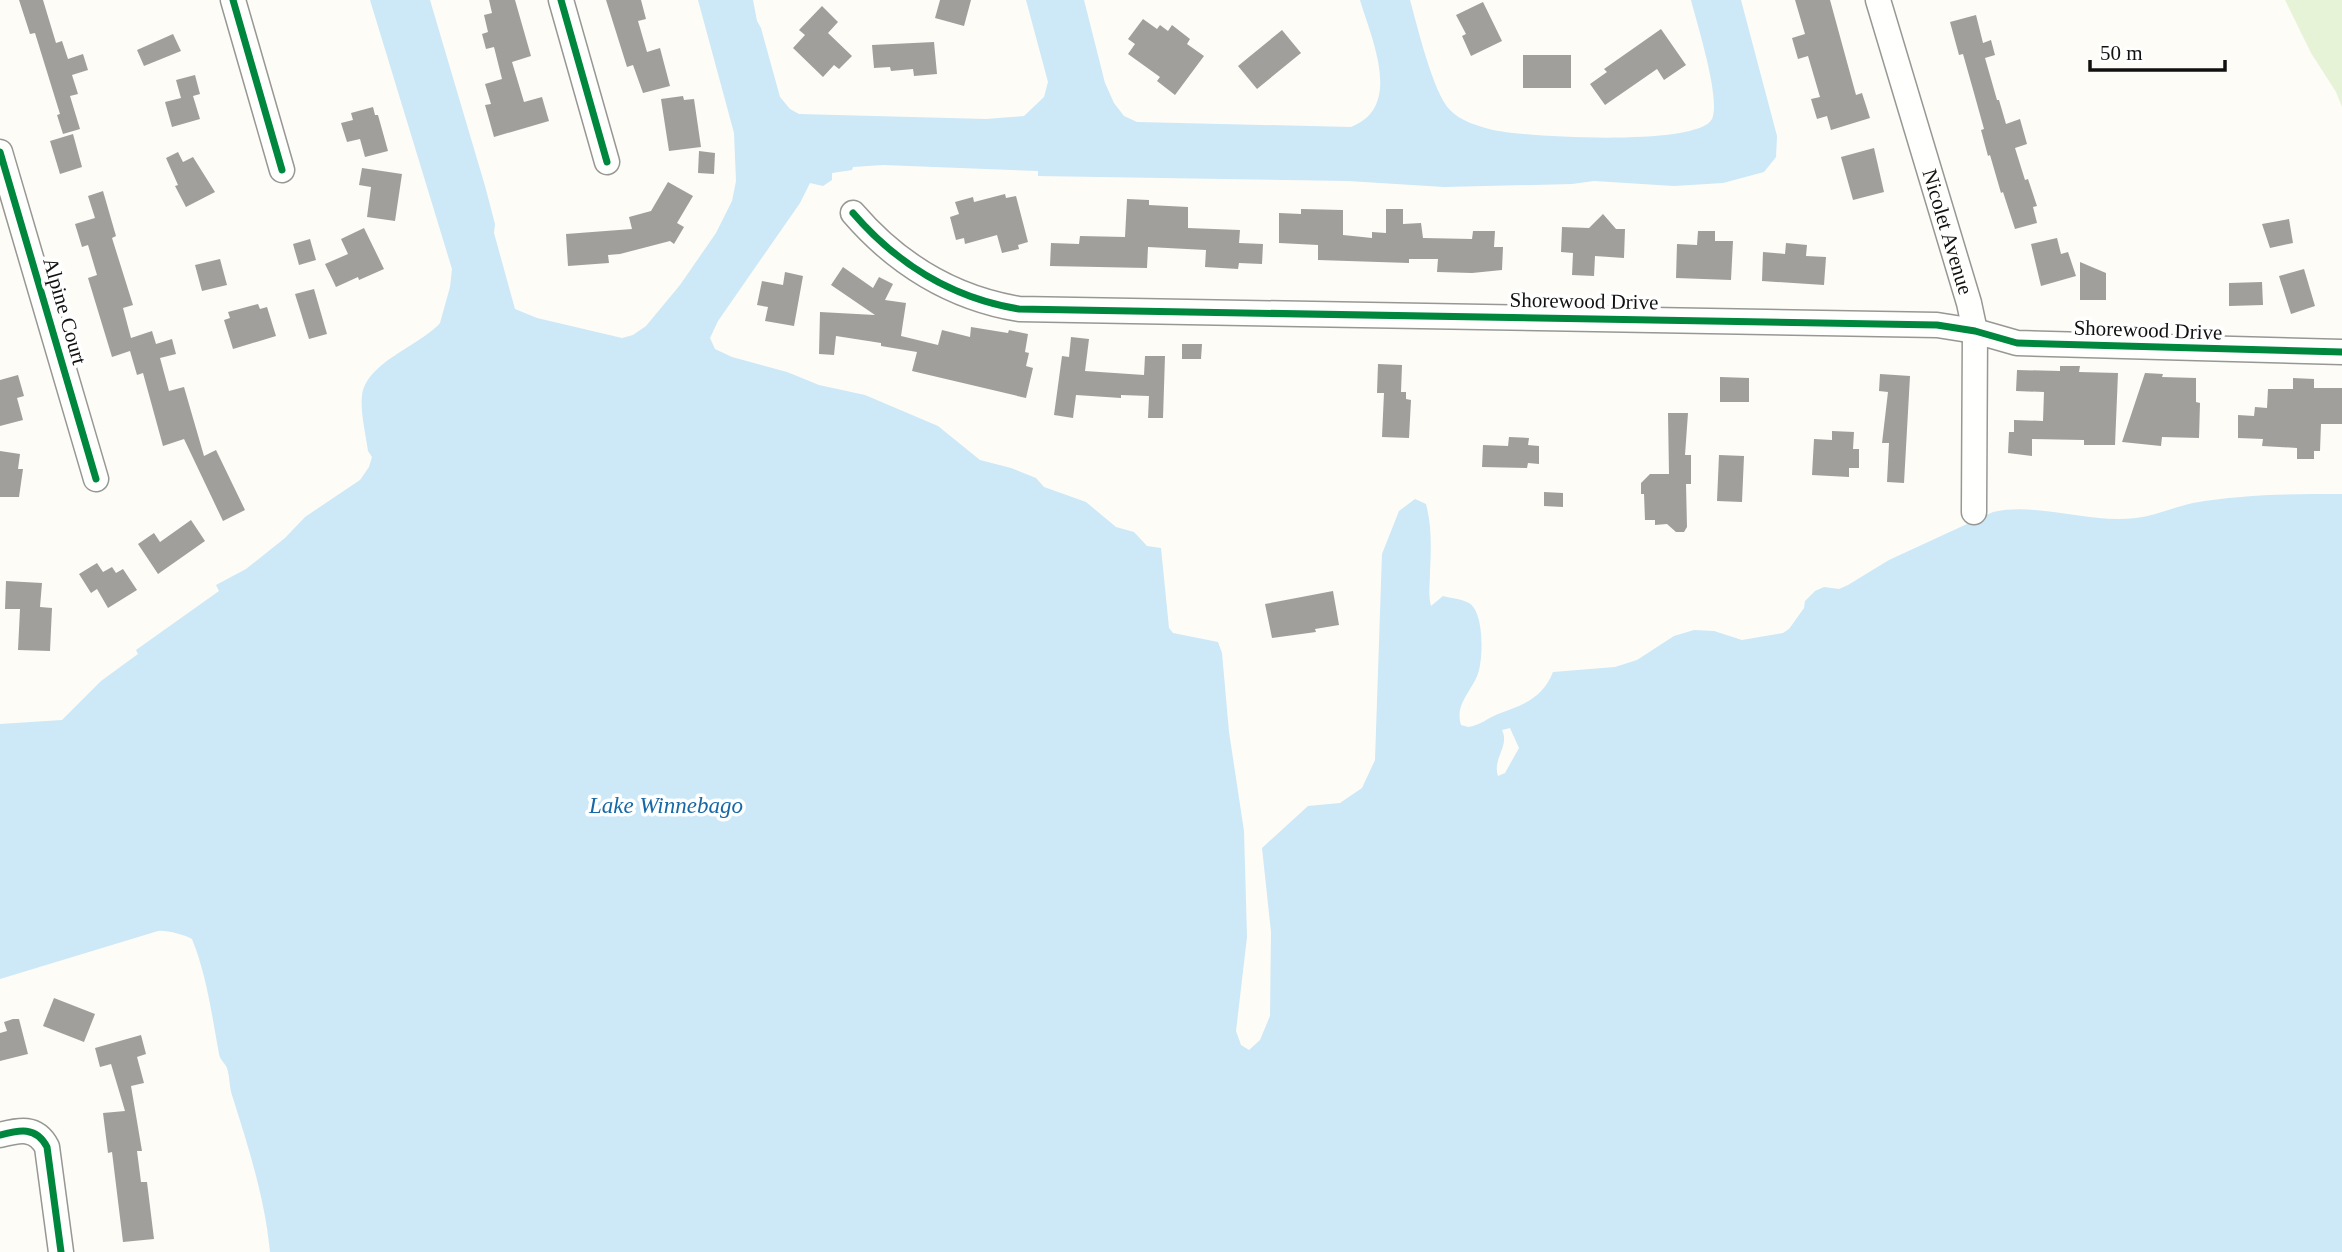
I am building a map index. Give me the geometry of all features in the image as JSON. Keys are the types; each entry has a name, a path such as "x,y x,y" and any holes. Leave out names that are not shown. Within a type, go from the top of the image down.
{"street":[{"path":"233,0 282,170"},
{"path":"561,0 607,162"},
{"name":"Nicolet Avenue","path":"1878,0 1969,303 1975,331 1974,512"},
{"name":"Alpine Court","path":"0,152 96,479"},
{"name":"Shorewood Drive","path":"853,213 875,239 901,260 941,284 979,301 1019,309 1937,325 1975,331 2017,343 2342,352"},
{"path":"0,1135 28,1130 43,1139 47,1147 61,1252"}],"green space":[{"path":"2285,0 2342,0 2342,107 2336,92 2311,53"}],"water":[{"name":"Lake Winnebago","path":"370,0 430,0 485,186 495,224 494,233 515,309 537,318 622,338 633,335 646,326 680,285 716,233 732,201 736,181 734,133 698,0 753,0 780,97 790,109 799,114 986,119 1024,116 1044,97 1048,82 1026,0 1084,0 1105,83 1114,103 1124,116 1137,122 1351,127 1367,117 1376,104 1380,88 1376,52 1360,0 1410,0 1426,58 1438,89 1450,110 1459,117 1481,127 1511,133 1609,138 1676,134 1700,128 1712,119 1714,109 1711,79 1691,0 1741,0 1777,136 1776,157 1764,172 1723,183 1674,186 1594,181 1572,184 1444,187 1348,181 1038,176 1038,171 883,165 853,167 852,170 832,173 832,180 823,186 810,183 800,203 718,321 710,338 715,349 732,357 787,372 819,385 865,395 938,426 980,460 1011,468 1036,478 1044,487 1086,502 1116,527 1134,532 1147,546 1161,548 1169,628 1173,633 1218,642 1222,653 1229,732 1244,831 1247,937 1236,1031 1241,1045 1249,1050 1260,1040 1270,1016 1271,932 1262,848 1308,806 1340,803 1362,788 1375,760 1382,554 1399,511 1415,499 1426,504 1429,521 1431,606 1443,596 1469,603 1474,608 1480,624 1482,645 1479,670 1460,710 1461,725 1468,727 1480,724 1531,699 1544,688 1553,672 1615,667 1637,660 1674,636 1694,630 1714,631 1742,640 1783,633 1789,629 1804,608 1805,601 1815,591 1824,587 1839,589 1889,560 1993,512 2046,511 2118,519 2143,517 2193,503 2230,498 2342,494 2342,1252 270,1252 255,1172 231,1092 227,1068 220,1056 205,982 192,939 158,931 0,979 0,724 62,720 101,681 138,654 136,650 219,591 216,585 246,569 285,538 305,517 360,480 372,457 368,451 362,409 366,384 383,364 440,323 452,269","holes":["1510,728 1519,748 1505,773 1498,776 1497,764 1504,742 1502,730"]}],"building":[{"path":"19,0 43,0 56,43 62,41 68,59 83,54 88,70 72,75 78,94 70,96 80,129 63,134 57,115 60,114 35,33 30,34"},
{"path":"489,0 515,0 531,56 512,62 524,102 542,97 549,121 494,137 485,105 491,104 485,84 502,79 494,47 486,49 482,34 488,32 484,15 492,13"},
{"path":"606,0 641,0 646,19 638,21 647,52 660,48 670,86 643,93 633,65 627,67"},
{"path":"940,0 971,0 964,26 935,18"},
{"path":"1795,0 1830,0 1856,95 1862,93 1870,118 1831,130 1827,116 1817,119 1811,99 1820,97 1808,56 1798,59 1792,38 1805,34"},
{"path":"1483,2 1502,41 1471,56 1462,36 1466,34 1456,15"},
{"path":"822,6 838,22 828,33 852,56 839,69 834,65 823,77 793,48 805,35 799,30"},
{"path":"1976,15 1983,43 1991,40 1995,55 1985,58 2006,124 2020,119 2027,144 2015,148 2037,206 2033,207 2037,223 2015,229 1990,155 1988,156 1981,130 1984,129 1963,54 1959,55 1950,22"},
{"path":"1143,19 1157,29 1160,25 1168,31 1172,25 1190,39 1187,44 1204,56 1175,95 1157,81 1160,77 1128,54 1135,44 1128,39"},
{"path":"1661,29 1686,65 1664,80 1657,69 1605,105 1590,84 1607,72 1604,69"},
{"path":"1282,30 1301,53 1257,89 1238,66"},
{"path":"173,34 181,51 144,66 137,50"},
{"path":"934,42 937,74 914,76 913,69 891,71 890,67 874,68 872,45"},
{"path":"1523,55 1571,55 1571,88 1523,88"},
{"path":"195,75 200,94 193,96 200,119 172,127 165,102 181,98 176,80"},
{"path":"683,96 684,100 694,99 701,147 669,151 661,99"},
{"path":"373,107 375,115 378,115 388,151 365,157 360,139 347,142 341,123 353,120 351,113"},
{"path":"73,134 82,167 60,174 50,141"},
{"path":"1874,148 1884,192 1853,200 1841,157"},
{"path":"699,151 715,153 714,174 698,173"},
{"path":"178,152 183,162 193,157 215,192 186,207 175,186 178,185 166,158"},
{"path":"362,168 402,174 395,221 367,217 371,187 359,185"},
{"path":"668,182 693,196 677,223 684,227 674,244 670,241 608,255 609,263 568,266 566,234 632,229 629,217 651,211"},
{"path":"103,191 116,236 112,238 133,305 123,308 131,338 152,331 156,344 172,339 176,354 160,358 169,391 184,387 204,456 216,450 245,510 223,521 184,439 163,446 143,373 137,375 130,351 112,357 88,278 97,275 88,245 82,247 75,224 95,218 88,196"},
{"path":"1005,194 1006,198 1016,196 1028,242 1018,245 1019,249 1002,253 997,235 965,244 964,238 956,240 950,217 959,214 955,202 973,197 974,202"},
{"path":"1127,199 1149,200 1149,205 1188,207 1188,228 1240,230 1239,243 1263,244 1262,264 1239,263 1238,269 1205,267 1206,250 1148,247 1147,268 1050,266 1051,243 1079,244 1080,236 1125,237"},
{"path":"1301,209 1343,210 1343,235 1372,238 1372,232 1386,233 1386,209 1403,209 1403,224 1421,223 1423,238 1472,239 1473,231 1495,231 1494,247 1503,247 1502,270 1437,272 1438,259 1409,259 1409,263 1318,260 1318,245 1279,243 1279,213 1301,214"},
{"path":"1603,214 1616,229 1625,229 1624,258 1595,256 1594,276 1572,275 1573,253 1561,252 1562,227 1589,228"},
{"path":"2289,219 2293,243 2270,248 2262,224"},
{"path":"364,228 384,269 336,287 325,264 348,254 341,239"},
{"path":"1698,231 1715,231 1715,241 1733,241 1731,280 1676,278 1677,244 1697,245"},
{"path":"2057,238 2061,254 2068,252 2076,276 2041,286 2031,244"},
{"path":"310,239 316,260 299,265 293,244"},
{"path":"1786,243 1807,245 1806,256 1826,257 1824,285 1762,281 1763,252 1785,254"},
{"path":"220,259 227,285 202,291 195,265"},
{"path":"2080,262 2106,273 2106,300 2080,300"},
{"path":"843,267 873,288 879,277 893,284 885,300 906,303 901,336 938,345 942,330 970,337 971,327 1028,334 1025,352 1029,353 1026,366 1033,368 1026,398 912,371 917,352 881,346 881,343 836,336 834,355 819,354 820,312 875,315 831,285"},
{"path":"2304,269 2315,306 2291,314 2279,276"},
{"path":"785,272 803,276 794,326 765,321 768,307 757,305 762,281 783,285"},
{"path":"2262,282 2263,305 2229,306 2229,283"},
{"path":"314,289 327,334 309,339 295,294"},
{"path":"258,304 260,309 267,307 276,336 233,349 224,320 230,318 228,312"},
{"path":"1071,337 1089,339 1085,371 1144,375 1145,356 1165,356 1163,418 1148,418 1149,396 1121,395 1121,398 1076,395 1073,418 1054,415 1062,356 1069,357"},
{"path":"1182,344 1202,344 1201,359 1182,359"},
{"path":"1378,364 1402,365 1401,392 1406,392 1406,399 1411,400 1409,438 1382,437 1384,393 1377,393"},
{"path":"2060,366 2080,366 2079,372 2118,373 2115,445 2084,445 2084,440 2032,439 2032,456 2008,453 2009,432 2014,432 2014,420 2043,421 2044,392 2016,391 2017,370 2060,371"},
{"path":"2145,373 2163,374 2162,377 2196,378 2196,402 2200,403 2199,438 2162,437 2161,446 2122,442"},
{"path":"1880,374 1910,376 1904,483 1887,482 1889,443 1882,443 1888,392 1879,391"},
{"path":"18,375 24,396 17,398 23,420 0,426 0,380"},
{"path":"1720,377 1749,378 1749,402 1720,402"},
{"path":"2293,378 2314,379 2314,388 2342,388 2342,424 2321,424 2320,451 2314,451 2314,459 2297,459 2297,448 2262,446 2263,439 2238,438 2238,415 2254,416 2255,407 2267,408 2268,389 2293,389"},
{"path":"1668,413 1688,413 1685,455 1691,455 1691,484 1686,484 1687,527 1684,532 1676,532 1667,524 1655,525 1655,520 1645,520 1644,494 1641,494 1641,483 1650,474 1669,474"},
{"path":"1832,431 1854,432 1853,449 1859,449 1859,468 1849,468 1849,477 1812,475 1814,439 1832,440"},
{"path":"1509,437 1529,438 1528,445 1539,446 1539,464 1528,463 1527,468 1482,467 1483,445 1508,446"},
{"path":"0,451 20,454 18,469 23,469 19,497 0,497"},
{"path":"1719,455 1744,456 1742,502 1717,501"},
{"path":"1544,492 1563,493 1563,507 1544,506"},
{"path":"191,520 205,541 158,574 138,544 154,533 160,542"},
{"path":"97,563 103,572 112,567 116,573 123,569 137,590 108,608 97,589 91,593 79,574"},
{"path":"6,581 42,583 40,607 52,608 50,651 18,650 20,609 5,609"},
{"path":"1333,591 1339,625 1315,629 1316,632 1272,638 1265,604"},
{"path":"54,998 95,1014 84,1042 43,1026"},
{"path":"19,1019 28,1054 0,1061 0,1033 7,1031 4,1022"},
{"path":"141,1035 146,1054 137,1057 144,1083 131,1086 142,1151 137,1151 141,1182 147,1182 154,1239 123,1242 112,1152 108,1153 103,1113 125,1111 111,1064 100,1067 95,1048"}],"cycle path":[{"path":"233,0 282,170"},
{"path":"561,0 607,162"},
{"path":"0,152 96,479"},
{"path":"853,213 888,248 927,276 971,296 1019,309 1937,325 1975,331 2017,343 2342,352"},
{"path":"0,1135 27,1131 38,1136 47,1147 61,1252"}]}
